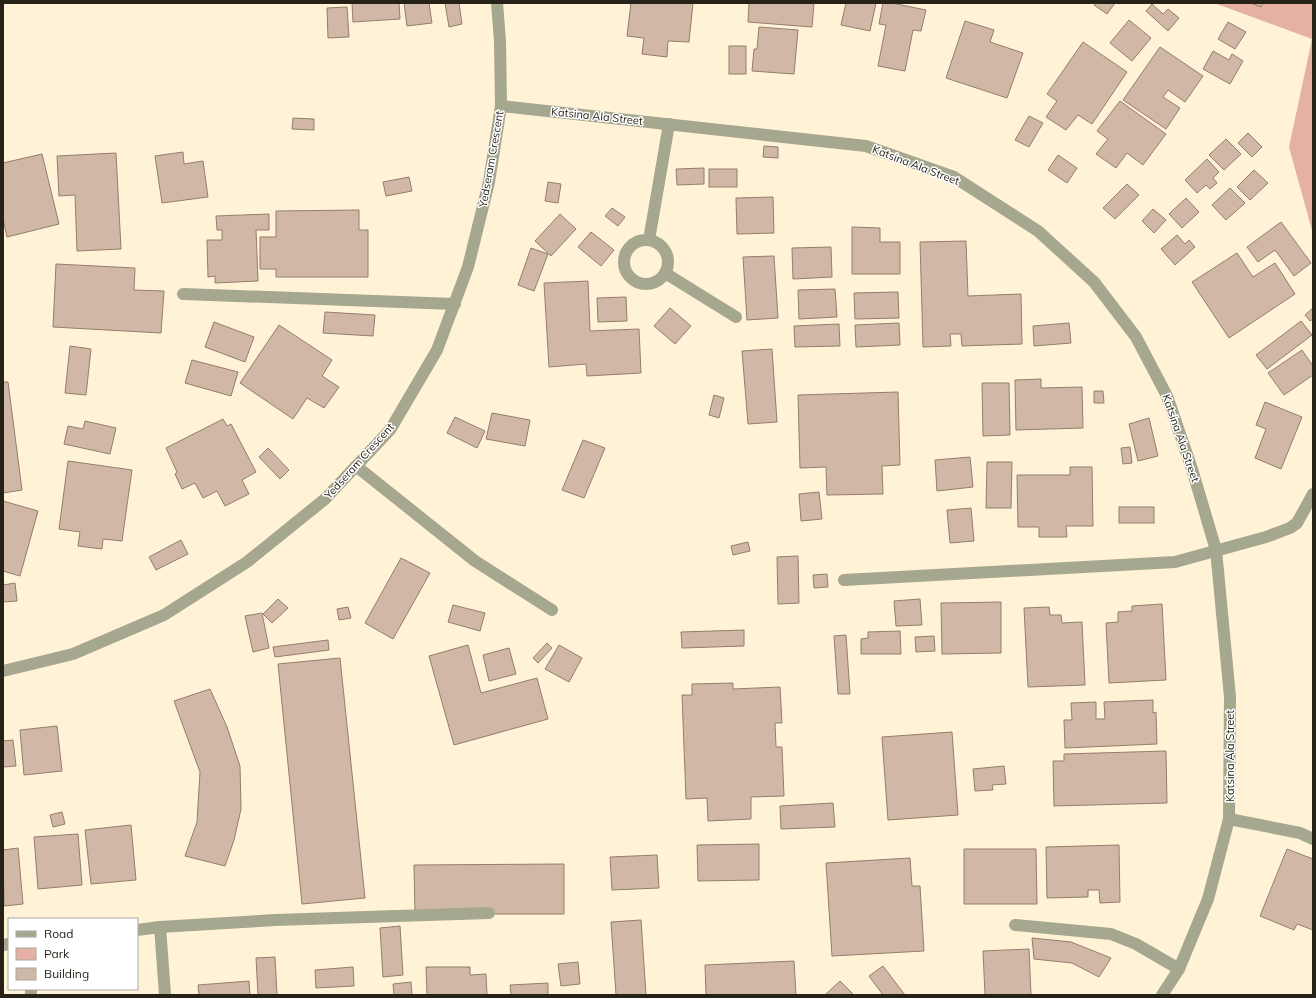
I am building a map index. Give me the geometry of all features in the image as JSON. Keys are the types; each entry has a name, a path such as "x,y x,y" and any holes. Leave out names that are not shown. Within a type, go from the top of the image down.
{"street":[{"name":"Yedseram Crescent","path":"3,671 73,654 164,615 247,562 325,499 390,430 438,350 468,267 489,182 500,106 500,40 497,3"},
{"name":"Katsina Ala Street","path":"500,106 866,146 954,177 1038,230 1094,282 1136,337 1168,396 1216,550 1230,697 1229,819 1208,899 1179,969 1162,995"},
{"path":"649,240 669,124"},
{"path":"649,240 661,246 668,256 668,269 661,279 649,284 637,283 628,274 624,262 628,250 637,242 649,240"},
{"path":"665,273 736,317"},
{"path":"183,294 455,304"},
{"path":"356,466 475,561 552,610"},
{"path":"844,580 1175,562 1266,537 1294,526 1313,494"},
{"path":"1229,819 1300,833 1313,839"},
{"path":"138,930 160,927 275,920 489,913"},
{"path":"1015,925 1112,934 1136,944 1179,969"},
{"path":"160,927 165,995"}],"green space":[{"path":"1214,3 1313,3 1313,234 1289,147 1312,39"}],"building":[{"path":"352,3 399,3 400,19 353,22"},
{"path":"404,3 429,3 432,23 407,26"},
{"path":"445,3 459,3 462,24 449,27"},
{"path":"631,3 693,3 689,42 668,41 667,57 642,54 644,38 627,36"},
{"path":"749,3 814,3 812,27 748,22"},
{"path":"846,3 876,3 870,31 841,25"},
{"path":"883,3 892,3 926,10 921,31 913,30 905,71 878,66 886,25 879,24"},
{"path":"1096,3 1115,3 1107,14 1094,5"},
{"path":"1251,3 1263,3 1261,7"},
{"path":"1152,4 1163,14 1168,9 1179,18 1168,31 1146,11"},
{"path":"347,7 349,37 328,38 327,8"},
{"path":"1129,20 1151,38 1132,61 1110,43"},
{"path":"965,21 994,30 990,42 1023,53 1007,98 946,78"},
{"path":"1228,22 1246,32 1235,49 1218,39"},
{"path":"759,27 798,30 794,74 752,71 754,49 757,49"},
{"path":"1083,42 1127,72 1092,124 1078,115 1066,130 1046,117 1057,101 1047,94"},
{"path":"729,46 746,46 746,74 729,74"},
{"path":"1160,47 1203,76 1185,102 1168,90 1163,97 1180,108 1166,129 1123,100"},
{"path":"1213,51 1229,60 1232,54 1243,61 1230,84 1203,69"},
{"path":"1120,101 1166,134 1143,165 1127,153 1116,168 1096,154 1108,139 1097,131"},
{"path":"1029,116 1043,123 1029,147 1015,140"},
{"path":"293,118 314,119 314,130 292,129"},
{"path":"1248,133 1262,147 1252,157 1238,143"},
{"path":"1226,139 1241,154 1224,170 1209,155"},
{"path":"764,146 778,147 778,158 763,157"},
{"path":"183,152 184,164 203,161 208,197 162,203 155,156"},
{"path":"116,153 121,249 77,251 75,195 59,196 57,156"},
{"path":"42,154 59,224 7,237 3,219 3,163"},
{"path":"1058,155 1077,168 1067,183 1048,170"},
{"path":"1207,159 1219,172 1213,178 1217,183 1210,189 1206,185 1197,193 1185,180"},
{"path":"704,168 704,184 677,185 676,169"},
{"path":"709,169 737,169 737,187 709,187"},
{"path":"1254,170 1268,183 1250,200 1237,187"},
{"path":"409,177 412,191 386,196 383,182"},
{"path":"548,182 561,184 558,203 545,201"},
{"path":"1127,184 1139,195 1115,219 1103,208"},
{"path":"1230,188 1245,203 1226,220 1212,205"},
{"path":"773,197 774,233 737,234 736,198"},
{"path":"1186,198 1199,212 1182,228 1169,214"},
{"path":"612,208 625,217 618,226 605,216"},
{"path":"1153,209 1166,220 1154,233 1142,221"},
{"path":"359,210 359,230 368,230 368,277 276,277 276,269 260,269 260,237 276,237 276,211"},
{"path":"269,214 269,230 256,230 258,281 215,283 215,276 208,277 207,240 222,240 222,230 217,230 216,216"},
{"path":"560,214 576,229 551,256 535,241"},
{"path":"1281,222 1311,263 1294,276 1275,250 1258,262 1247,247"},
{"path":"852,227 880,228 880,242 900,242 900,274 852,274"},
{"path":"591,232 614,250 601,266 578,247"},
{"path":"1177,235 1185,244 1189,240 1195,247 1175,265 1161,249"},
{"path":"966,241 968,296 1021,294 1022,344 962,346 961,334 950,334 951,346 923,347 920,242"},
{"path":"831,247 832,277 793,279 792,248"},
{"path":"531,248 548,254 534,291 518,285"},
{"path":"1237,253 1253,277 1275,263 1295,294 1229,338 1192,282"},
{"path":"774,256 778,318 747,320 743,257"},
{"path":"56,264 135,268 134,290 164,291 161,333 53,327"},
{"path":"588,281 590,331 639,329 641,373 587,376 586,364 549,367 544,283"},
{"path":"835,289 837,317 799,319 798,290"},
{"path":"898,292 899,318 855,319 854,293"},
{"path":"626,297 627,321 598,322 597,298"},
{"path":"670,308 691,326 675,344 654,326"},
{"path":"1313,308 1313,319 1310,321 1305,315"},
{"path":"325,312 375,315 373,336 323,333"},
{"path":"1301,321 1312,335 1267,369 1256,355"},
{"path":"214,322 254,337 245,362 205,347"},
{"path":"899,323 900,345 856,347 855,325"},
{"path":"1069,323 1071,343 1034,346 1033,326"},
{"path":"839,324 840,346 795,347 794,326"},
{"path":"279,325 332,360 322,376 339,387 324,408 307,398 293,419 240,383"},
{"path":"70,346 91,349 86,395 65,393"},
{"path":"772,349 777,422 748,424 742,351"},
{"path":"1302,350 1313,366 1313,375 1284,395 1268,373"},
{"path":"192,360 238,372 231,396 185,383"},
{"path":"1041,379 1041,388 1082,387 1083,428 1016,430 1015,380"},
{"path":"3,382 8,382 22,490 3,493"},
{"path":"982,383 1009,383 1010,435 983,436"},
{"path":"1094,391 1103,391 1104,403 1094,403"},
{"path":"898,392 900,465 882,466 883,494 827,495 826,467 800,468 798,395"},
{"path":"714,395 724,398 719,418 709,415"},
{"path":"1265,402 1302,417 1281,469 1255,458 1266,429 1256,425"},
{"path":"492,413 530,420 525,446 486,439"},
{"path":"455,417 485,431 477,448 447,433"},
{"path":"1149,418 1158,456 1138,461 1129,424"},
{"path":"223,419 227,426 231,424 256,472 242,480 249,494 225,506 217,491 203,498 195,483 182,489 175,474 177,472 166,448"},
{"path":"85,421 116,428 110,454 64,444 68,426 83,429"},
{"path":"583,440 605,448 584,498 562,490"},
{"path":"1130,447 1132,463 1123,464 1121,448"},
{"path":"268,448 289,470 280,479 259,457"},
{"path":"970,457 973,487 937,491 935,460"},
{"path":"68,461 132,470 122,541 103,539 102,549 78,546 80,532 59,529"},
{"path":"987,462 1012,462 1011,508 986,508"},
{"path":"1070,467 1092,467 1093,526 1066,526 1067,537 1039,537 1039,527 1018,527 1017,475 1070,475"},
{"path":"819,492 822,519 801,521 799,494"},
{"path":"3,501 38,511 20,576 3,571"},
{"path":"1119,507 1154,507 1154,523 1119,523"},
{"path":"971,508 974,541 950,543 947,510"},
{"path":"181,540 188,554 156,570 149,557"},
{"path":"748,542 750,551 733,555 731,546"},
{"path":"798,556 799,603 778,604 777,557"},
{"path":"401,558 430,573 393,639 365,623"},
{"path":"827,574 828,587 814,588 813,575"},
{"path":"15,583 17,601 3,602 3,585"},
{"path":"278,599 288,608 272,623 263,614"},
{"path":"920,599 922,625 896,626 894,601"},
{"path":"1001,602 1001,653 942,654 941,603"},
{"path":"1162,604 1166,680 1109,683 1106,623 1118,622 1118,612 1132,611 1132,606"},
{"path":"453,605 485,613 480,631 448,622"},
{"path":"348,607 351,618 339,620 337,609"},
{"path":"1049,607 1050,615 1061,615 1062,623 1082,622 1085,685 1028,687 1024,608"},
{"path":"262,613 269,648 253,652 245,616"},
{"path":"744,630 744,646 682,648 681,632"},
{"path":"900,631 901,654 861,654 861,639 868,638 868,632"},
{"path":"846,635 850,694 838,694 834,636"},
{"path":"934,636 935,651 916,652 915,637"},
{"path":"328,640 329,650 275,657 273,647"},
{"path":"547,643 552,648 538,663 533,658"},
{"path":"468,645 481,693 537,678 548,719 454,745 429,656"},
{"path":"559,645 582,658 569,682 545,669"},
{"path":"509,648 516,674 489,681 483,655"},
{"path":"340,658 365,898 302,904 278,664"},
{"path":"733,683 733,689 780,687 782,723 775,723 776,747 782,747 784,796 751,797 751,819 708,821 707,798 686,799 682,695 692,695 692,684"},
{"path":"210,689 227,727 240,766 241,809 234,840 225,866 185,856 197,822 200,772 174,701"},
{"path":"1153,700 1153,713 1156,712 1157,744 1065,748 1064,720 1072,720 1071,703 1096,702 1096,719 1105,719 1104,702"},
{"path":"57,726 62,771 24,775 20,730"},
{"path":"952,732 958,815 888,820 882,737"},
{"path":"13,740 16,766 3,767 3,741"},
{"path":"1166,751 1167,803 1054,806 1053,761 1064,761 1064,754"},
{"path":"1004,766 1006,784 992,785 993,790 975,791 973,769"},
{"path":"833,803 835,827 781,829 780,806"},
{"path":"62,812 65,824 53,827 50,815"},
{"path":"131,825 136,880 91,884 85,830"},
{"path":"78,834 82,885 38,889 34,837"},
{"path":"759,844 759,880 698,881 697,845"},
{"path":"1119,845 1120,902 1100,903 1099,890 1088,890 1088,897 1047,898 1046,847"},
{"path":"18,848 23,904 4,906 3,850"},
{"path":"964,849 1036,849 1037,904 964,904"},
{"path":"1287,849 1313,859 1313,930 1297,924 1294,930 1260,916"},
{"path":"657,855 659,888 612,890 610,857"},
{"path":"910,858 912,886 920,886 924,951 832,956 826,863"},
{"path":"564,864 564,914 415,914 414,865"},
{"path":"641,920 646,995 616,995 611,922"},
{"path":"400,926 403,975 383,977 380,928"},
{"path":"1032,938 1071,942 1111,958 1099,977 1072,963 1034,959"},
{"path":"1029,949 1031,995 985,995 983,951"},
{"path":"275,957 277,995 258,995 256,958"},
{"path":"794,961 796,995 706,995 705,965"},
{"path":"578,962 580,984 561,986 558,964"},
{"path":"883,966 905,995 883,995 869,976"},
{"path":"353,967 354,986 316,988 315,970"},
{"path":"426,967 470,967 470,975 486,974 487,995 427,995"},
{"path":"249,981 250,995 199,995 198,985"},
{"path":"840,981 854,995 825,995"},
{"path":"411,982 412,995 394,995 393,984"},
{"path":"548,983 548,995 511,995 510,985"}]}
